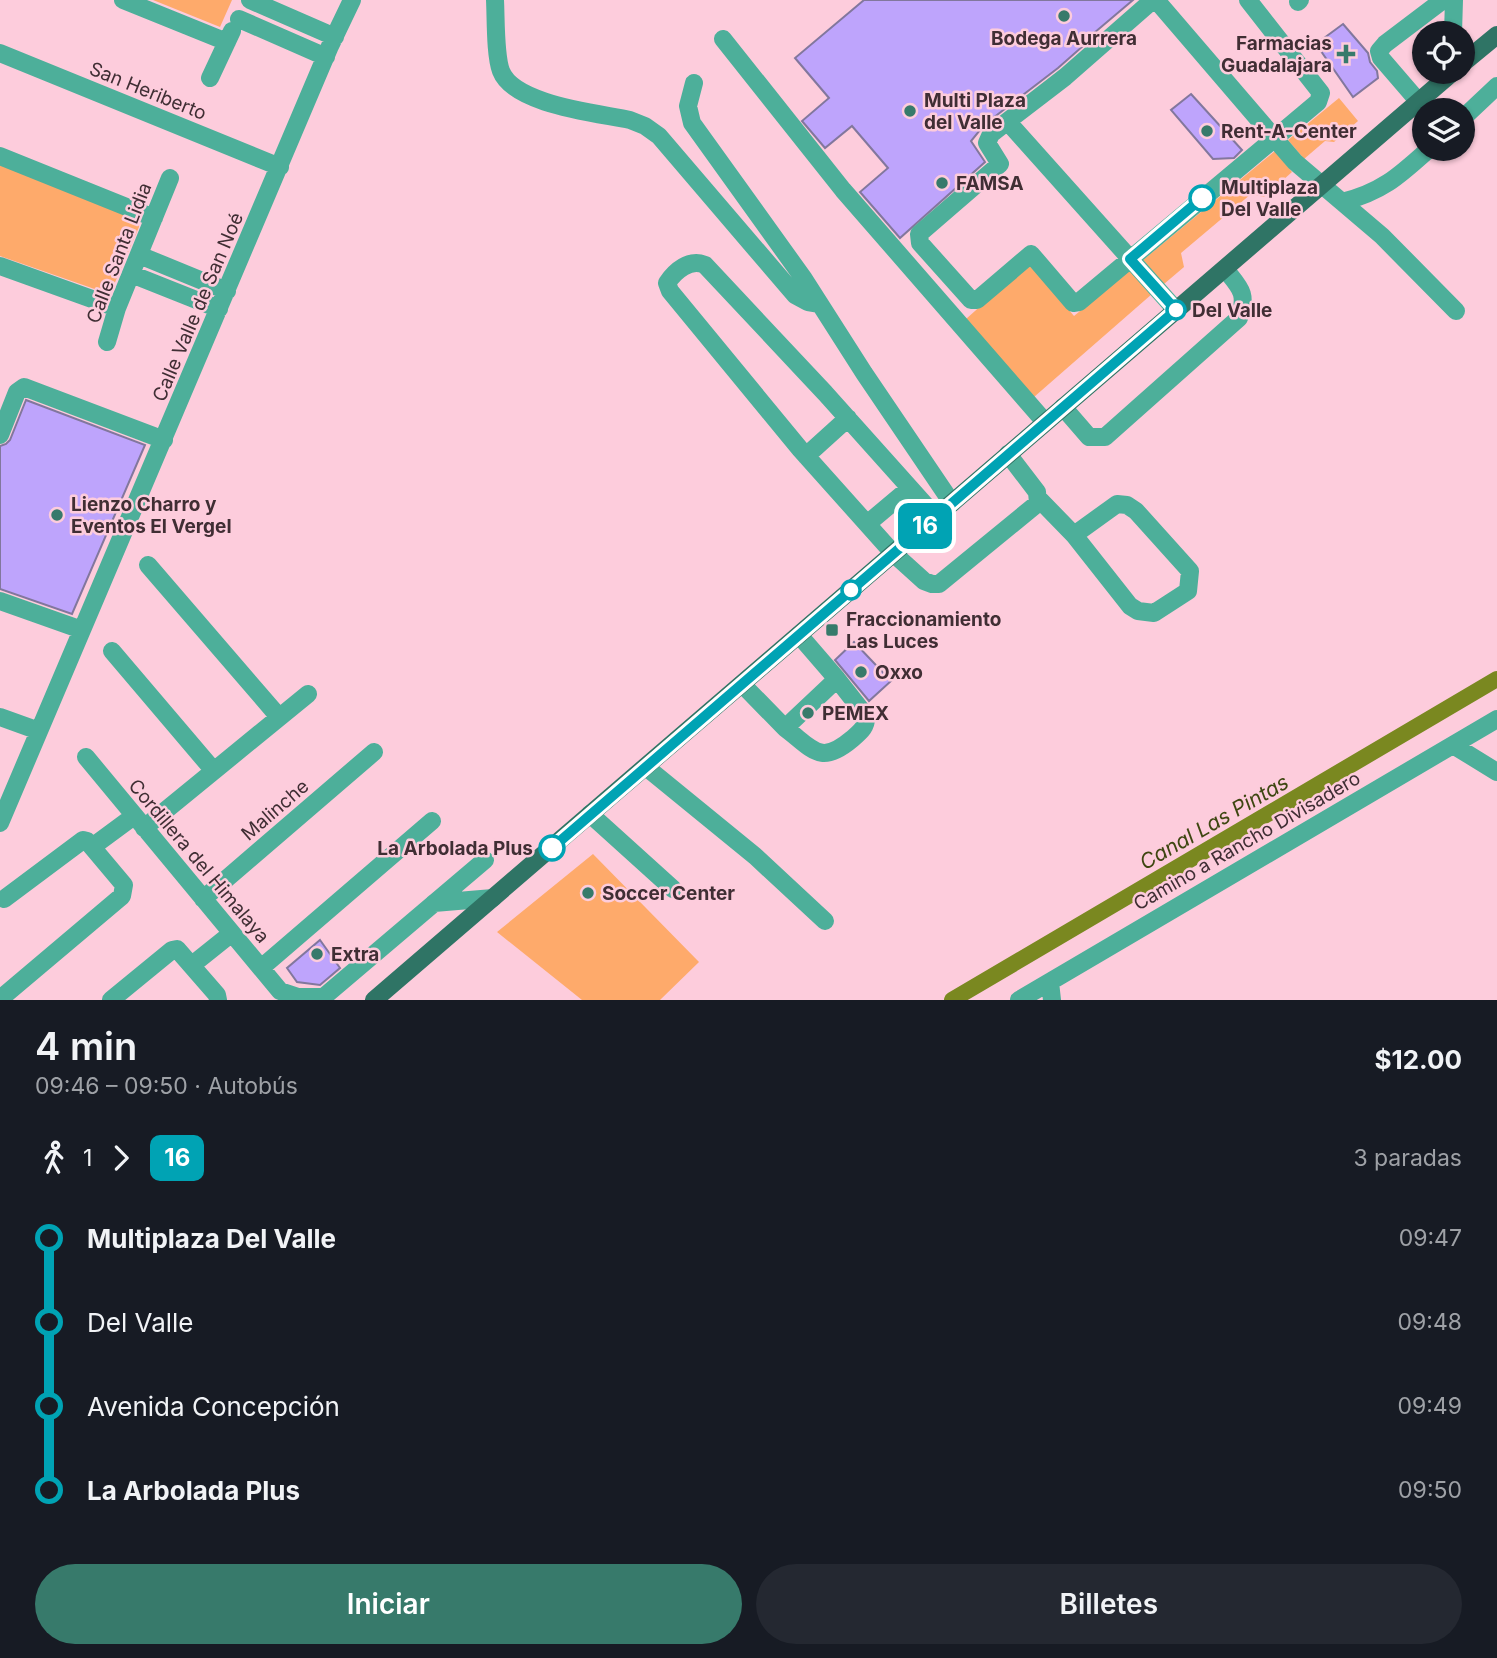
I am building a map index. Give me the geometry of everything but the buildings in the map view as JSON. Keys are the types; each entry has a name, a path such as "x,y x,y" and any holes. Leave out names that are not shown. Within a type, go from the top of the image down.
{"main road":[{"path":"1475,53 1497,35"},
{"path":"1421,98 1436,84"},
{"path":"374,1000 1412,106"}],"street":[{"path":"123,0 227,42"},
{"path":"210,78 249,0 335,37"},
{"name":"Calle Valle de San Noé","path":"0,823 352,0"},
{"path":"495,0 500,69 506,81 516,91 532,98 631,120 645,126 659,136 795,295 807,302 820,304"},
{"path":"1248,0 1321,93 1318,102 1274,138 1076,304 1031,254 977,300 970,299 920,243 918,237 922,231 1000,164 988,146 987,139 1065,77 1154,0 1274,138 1295,162 1382,236 1456,311"},
{"path":"1415,98 1381,58 1379,51 1443,0"},
{"path":"1453,21 1454,0"},
{"path":"239,19 326,57"},
{"path":"723,39 843,190 1045,422"},
{"name":"San Heriberto","path":"0,53 280,167"},
{"path":"694,83 688,106 692,123 820,304 952,503"},
{"path":"1475,107 1497,86"},
{"path":"1008,122 1176,310"},
{"path":"0,156 154,218"},
{"path":"1342,202 1367,196 1401,175 1416,161"},
{"name":"Calle Santa Lidia","path":"107,342 117,308 170,178"},
{"path":"139,255 227,291"},
{"path":"936,517 705,265 695,261 671,278 667,283 670,291 806,456 893,553 924,581 939,584 1036,507 1039,499"},
{"path":"0,266 117,308"},
{"path":"1063,407 1089,437 1105,437 1239,318 1244,306 1243,293 1225,269"},
{"path":"131,274 219,309"},
{"path":"0,435 17,392 24,387 164,440"},
{"path":"806,456 848,418"},
{"path":"1008,454 1037,492 1039,499 1074,535 1130,606 1138,611 1154,613 1188,591 1190,571 1136,511 1127,505 1117,504 1074,535"},
{"path":"867,524 910,488"},
{"path":"148,565 279,717"},
{"path":"0,601 82,631"},
{"path":"742,684 785,728 817,752 827,754 840,749 864,728 866,716 799,635"},
{"path":"112,651 214,771"},
{"path":"785,728 837,679"},
{"path":"92,847 139,822 214,771 307,694"},
{"path":"0,717 37,735"},
{"name":"Camino a Rancho Divisadero","path":"1019,1000 1051,991 1497,719"},
{"path":"0,729 37,735"},
{"path":"1452,745 1497,772"},
{"name":"Malinche","path":"203,899 374,752"},
{"name":"Cordillera del Himalaya","path":"86,758 261,968 280,996"},
{"path":"646,767 755,856 825,921"},
{"path":"590,814 673,889"},
{"path":"261,968 432,821"},
{"path":"0,999 122,896 124,885 87,841 82,840 4,899"},
{"path":"280,996 321,998 485,860"},
{"path":"434,903 493,898"},
{"path":"192,965 232,933"},
{"path":"111,1000 172,950 180,951 217,995 218,1000"}],"shaded area":[{"path":"153,0 232,0 220,27"},
{"path":"1339,98 1358,121 1334,142 1325,141 1304,159 1288,140"},
{"path":"1275,151 1292,172 1264,197 1251,194 1181,253 1184,267 1164,284 1143,260"},
{"path":"0,163 137,217 139,227 113,287 106,293 0,256"},
{"path":"1029,263 1074,316 1131,269 1152,294 1034,397 966,319"},
{"name":"Soccer Center","path":"593,854 699,962 660,1000 582,1000 497,932"}],"waterway":[{"name":"Canal Las Pintas","path":"952,1000 1497,679"}],"bus line":[{"name":"16","path":"552,848 1176,310 1130,259 1202,198"}],"place":[{"name":"Bodega Aurrera","path":"1064,16"},
{"name":"Farmacias Guadalajara","path":"1346,54"},
{"name":"Multi Plaza del Valle","path":"910,111"},
{"name":"Rent-A-Center","path":"1207,131"},
{"name":"FAMSA","path":"942,183"},
{"name":"Multiplaza Del Valle","path":"1202,198"},
{"name":"Del Valle","path":"1176,310"},
{"name":"Lienzo Charro y Eventos El Vergel","path":"57,515"},
{"name":"Fraccionamiento Las Luces","path":"832,630"},
{"name":"Oxxo","path":"861,672"},
{"name":"PEMEX","path":"808,713"},
{"name":"La Arbolada Plus","path":"552,848"},
{"name":"Soccer Center","path":"588,893"},
{"name":"Extra","path":"317,954"}]}
